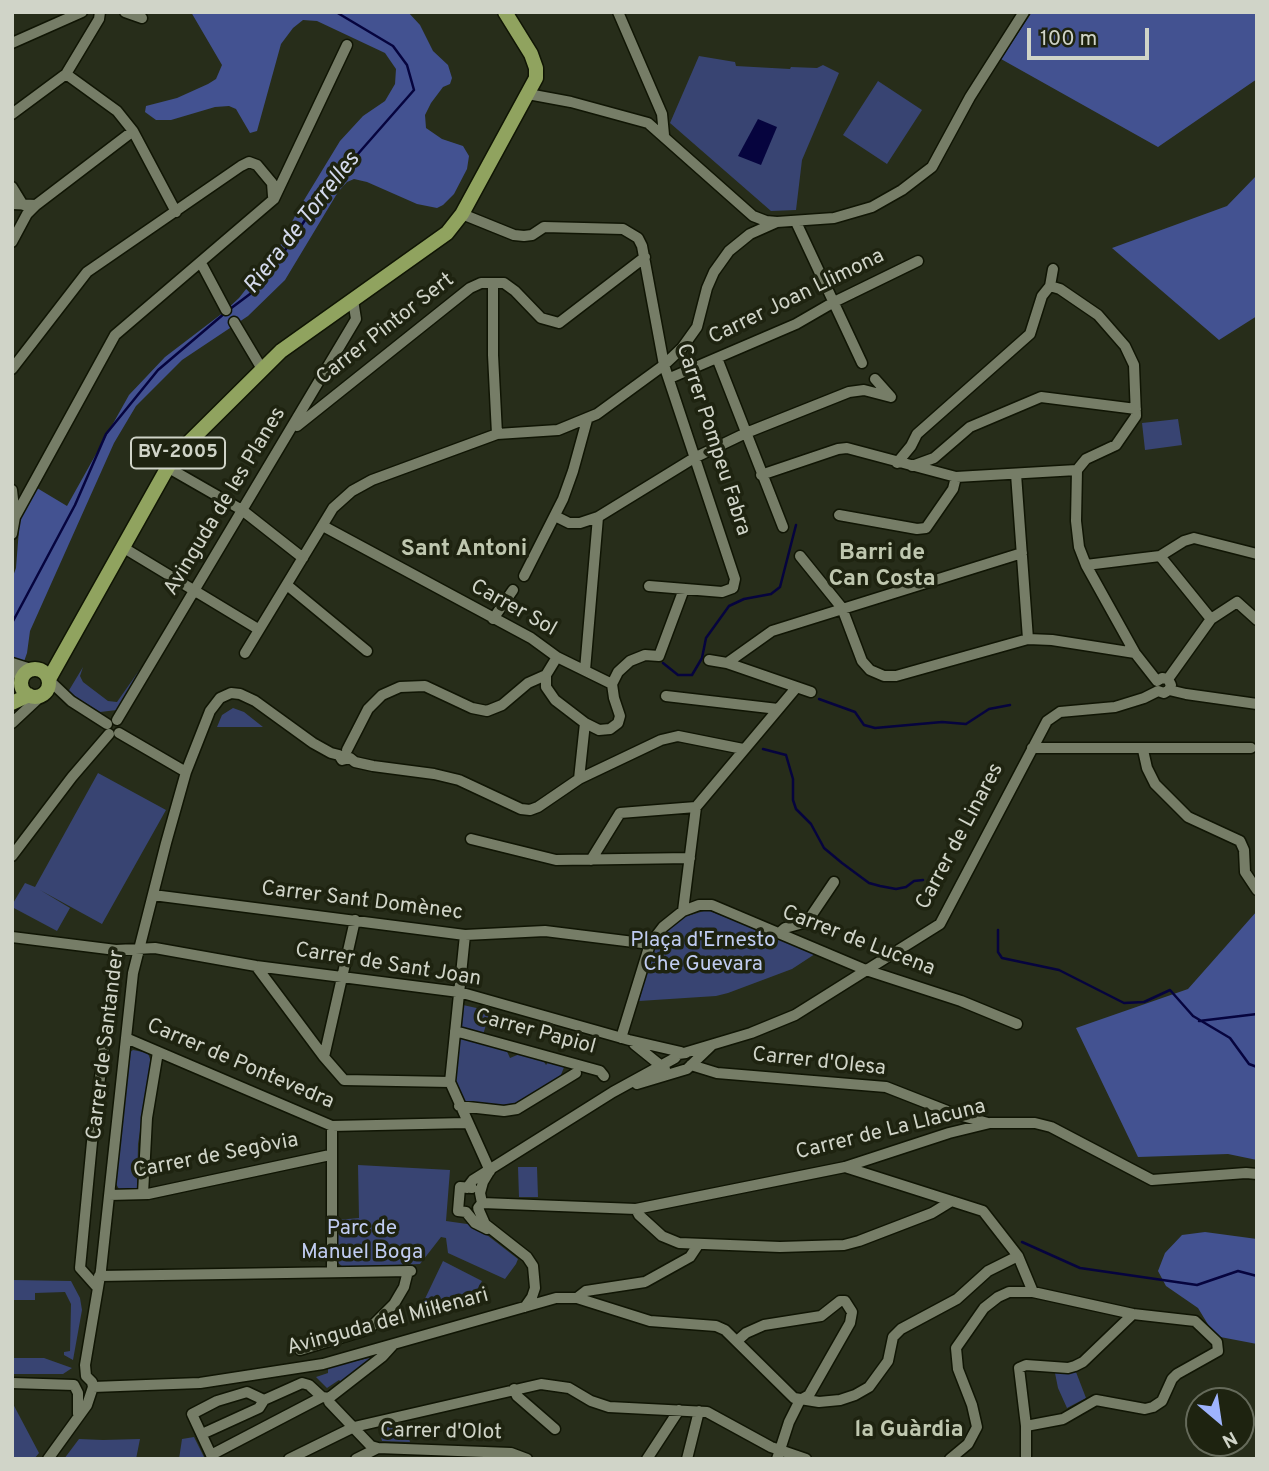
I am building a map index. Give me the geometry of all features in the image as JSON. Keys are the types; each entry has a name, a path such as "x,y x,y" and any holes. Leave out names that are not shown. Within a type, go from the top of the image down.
{"main road":[{"name":"BV-2005","path":"12,703 34,684 73,640 173,457 281,351 447,233 462,214 535,82 536,68 531,54 505,12"}],"street":[{"path":"12,43 82,12"},
{"path":"12,114 66,74 99,19 100,12"},
{"path":"125,12 142,18"},
{"path":"618,12 662,114 664,135"},
{"path":"528,94 571,102 648,123 753,216 777,222 834,218 872,206 932,167 970,97 1024,12"},
{"path":"15,517 115,335 274,199 347,45"},
{"path":"66,74 117,111 133,131 176,212"},
{"path":"648,123 662,114"},
{"path":"12,242 27,214 36,205 133,131"},
{"path":"12,369 87,272 249,162 257,165 272,183 274,199"},
{"path":"12,187 23,224"},
{"path":"16,206 36,205"},
{"name":"Carrer Pompeu Fabra","path":"462,214 514,235 532,235 544,227 623,229 638,239 645,257 664,365 733,570 733,587 722,592 684,589"},
{"path":"750,234 753,216"},
{"path":"245,653 333,508 352,491 372,480 498,433 558,430 587,420 675,356 697,327 707,288 714,272 729,251 750,234 777,222"},
{"path":"796,222 862,363"},
{"path":"498,433 493,355 493,282 504,283 515,291 541,318 559,323 645,257"},
{"name":"Carrer Joan Llimona","path":"670,378 796,324 834,302 918,261"},
{"path":"201,264 226,310"},
{"path":"897,463 917,434 1030,334 1042,296 1050,286 1054,269"},
{"name":"Carrer Pintor Sert","path":"291,430 459,295 481,283 493,282"},
{"path":"1050,286 1060,289 1098,314 1125,346 1134,365 1136,416 1116,445 1086,459 1077,470 1078,540 1086,565 1135,653 1163,685 1257,704"},
{"name":"Avinguda de les Planes","path":"12,856 113,728 356,319 353,300"},
{"path":"234,322 262,369"},
{"name":"Carrer Joan Llimona","path":"675,356 692,368"},
{"path":"717,358 783,527"},
{"path":"555,516 569,523 580,523 598,517 694,458 746,433 849,392 864,390 891,397 875,379"},
{"path":"912,466 934,458 970,427 1041,397 1136,409"},
{"path":"524,576 555,516 573,471 587,420"},
{"path":"911,446 912,466"},
{"path":"761,475 838,449 853,449 956,477 1077,470"},
{"path":"930,471 934,458"},
{"path":"167,467 242,510 303,558"},
{"path":"1016,474 1028,639"},
{"path":"12,482 28,483 39,476"},
{"path":"839,515 916,529 926,528 953,489 956,477"},
{"path":"12,489 15,517 12,534"},
{"path":"585,670 598,517"},
{"name":"Carrer Sol","path":"323,526 531,638 558,657 612,684"},
{"path":"1086,565 1160,556 1194,538 1257,554"},
{"path":"124,548 258,629"},
{"path":"727,663 772,631 1022,553"},
{"path":"800,556 842,608 862,661 870,670 884,676 905,674 1028,639 1052,640 1135,653"},
{"path":"1160,556 1211,619"},
{"path":"287,585 368,651"},
{"path":"546,675 546,687 555,700 585,723 599,730 610,729 618,723 619,709 612,684 618,672 630,661 645,655 659,656 684,589 649,586"},
{"path":"493,619 513,590"},
{"path":"1163,685 1211,619 1237,601 1257,620"},
{"path":"558,657 546,675 528,683 502,705 487,711 472,708 425,686 400,687 382,695 368,709 345,754 355,762 459,780 521,809 530,810 579,779 661,740 678,736 743,749"},
{"path":"709,660 727,663 811,692"},
{"path":"13,664 34,684 71,701 186,772"},
{"path":"12,723 34,684"},
{"name":"Carrer de Linares","path":"613,1092 664,1069 680,1054 751,1033 795,1014 940,924 1041,728 1060,712 1115,707 1144,698 1163,685"},
{"path":"625,1039 650,944 663,928 683,911 696,807 796,688"},
{"name":"Carrer de Santander","path":"86,1376 85,1366 109,1195 138,949 186,772 209,712 220,698 231,693 240,694 255,701 313,743 331,753 345,754"},
{"path":"666,696 778,709"},
{"path":"579,779 585,723"},
{"path":"1032,748 1251,748"},
{"path":"1143,750 1147,768 1155,784 1188,817 1240,841 1244,850 1245,872 1257,890"},
{"path":"591,860 620,813 696,807"},
{"path":"471,839 556,860 690,858"},
{"path":"779,933 785,928 807,922 834,882"},
{"name":"Carrer Sant Domènec","path":"153,895 465,935 545,931 650,944"},
{"name":"Carrer de Lucena","path":"683,911 699,905 712,905 866,970 961,1001 1017,1024"},
{"path":"324,1057 355,920"},
{"path":"465,935 450,1082 466,1123 490,1171 483,1182 481,1218 492,1231 531,1262 535,1288 525,1307"},
{"path":"12,937 116,950"},
{"name":"Carrer de Santander","path":"98,1281 80,1268 92,1142 116,950"},
{"name":"Carrer de Sant Joan","path":"116,950 166,950 256,966 459,992 680,1054"},
{"path":"256,966 344,1080 450,1082"},
{"name":"Carrer Papiol","path":"454,1031 600,1071 604,1076"},
{"name":"Carrer de Pontevedra","path":"126,1038 332,1126 466,1123"},
{"name":"Carrer de Sant Joan","path":"625,1039 649,1054 664,1069"},
{"path":"713,1044 706,1059 709,1067 717,1073"},
{"name":"Carrer de Linares","path":"467,1188 473,1180 642,1075 688,1066 713,1044"},
{"path":"143,1194 147,1118 158,1052"},
{"path":"642,1075 648,1065 649,1054"},
{"path":"680,1054 690,1055 688,1066"},
{"name":"Carrer d'Olesa","path":"688,1066 717,1073 886,1087 955,1114 990,1123"},
{"name":"Carrer Papiol","path":"459,1106 504,1111 517,1109 576,1073"},
{"path":"949,1133 955,1124 955,1114"},
{"name":"Carrer de La Llacuna","path":"480,1201 636,1209 845,1167 949,1133 990,1123 1035,1123 1051,1127 1152,1180 1257,1174"},
{"path":"332,1126 332,1272"},
{"name":"Carrer de Segòvia","path":"109,1195 143,1194 330,1155"},
{"path":"845,1167 983,1211 1018,1256 1033,1292"},
{"path":"480,1201 475,1188 460,1187 458,1211 466,1212 475,1223 492,1231"},
{"path":"466,1212 480,1201"},
{"path":"636,1209 662,1236 680,1243 780,1247 844,1245 932,1213 950,1202"},
{"path":"578,1298 586,1291 645,1282 690,1257 698,1245"},
{"path":"535,1288 556,1298 578,1298 650,1321 716,1326 737,1341 794,1398 819,1402 840,1400 869,1387 888,1361 893,1337 901,1329 957,1299 988,1271 1018,1256"},
{"path":"98,1281 409,1271 394,1304 372,1326 300,1350"},
{"path":"950,1459 968,1444 977,1427 958,1369 956,1348 984,1308 1009,1292 1033,1292 1133,1314 1195,1321 1217,1342 1218,1351 1177,1374 1162,1401 1153,1407 1145,1409 1096,1400 1063,1419 1026,1426"},
{"name":"Avinguda del Mil·lenari","path":"92,1389 200,1383 323,1364 556,1298"},
{"path":"737,1341 746,1333 764,1325 821,1316 840,1301 845,1301 852,1312 850,1323 809,1395 800,1400 778,1454"},
{"path":"1026,1459 1026,1426 1019,1368 1026,1365 1068,1368 1075,1366 1083,1362 1133,1314"},
{"path":"264,1400 247,1392 217,1401 192,1414 212,1457 326,1397 383,1356 393,1345"},
{"path":"48,1459 87,1405 92,1382 86,1376 77,1379 78,1415"},
{"path":"12,1383 76,1389 87,1394 92,1389"},
{"path":"202,1434 259,1408 264,1400 302,1383 326,1397 371,1446 378,1448"},
{"path":"289,1459 354,1427 541,1384 569,1388 591,1401 609,1407 707,1412 778,1454 806,1459"},
{"path":"514,1389 517,1396 555,1429"},
{"path":"647,1459 679,1410"},
{"path":"687,1459 699,1411"},
{"name":"Carrer d'Olot","path":"356,1459 378,1448 427,1455 511,1453 527,1459"}],"green space":[{"path":"699,56 735,62 736,66 790,69 817,68 823,65 839,73 802,160 796,210 771,211 670,123"},
{"path":"878,81 922,110 887,164 843,135"},
{"path":"1178,419 1182,445 1145,450 1142,423"},
{"path":"150,655 117,710 100,712 68,692 83,667 80,676 83,682 108,701 117,702"},
{"path":"233,708 244,712 263,727 217,727 222,715"},
{"path":"98,773 166,810 102,924 40,890 70,908 57,931 12,905 25,883 35,887"},
{"name":"Plaça d'Ernesto Che Guevara","path":"707,910 815,954 792,969 728,993 639,1001 654,948 662,936 678,919"},
{"path":"463,1005 490,1011 483,1035 505,1047 510,1058 522,1053 541,1057 546,1065 550,1060 565,1065 560,1077 520,1102 499,1106 464,1102 455,1080"},
{"path":"133,1050 148,1053 151,1062 138,1144 137,1190 119,1189 116,1184 130,1052"},
{"name":"Parc de Manuel Boga","path":"358,1165 450,1170 446,1221 474,1225 518,1259 516,1264 505,1279 448,1253 446,1238 441,1237 420,1264 343,1267 337,1262 337,1220 359,1218"},
{"path":"518,1167 537,1167 538,1197 519,1197"},
{"path":"443,1261 482,1281 471,1301 440,1313 422,1305"},
{"path":"12,1280 71,1281 80,1298 82,1310 73,1360 64,1355 64,1352 70,1351 71,1304 65,1292 35,1293 35,1300 12,1300"},
{"path":"374,1357 341,1382 339,1380 327,1388 316,1377 328,1373 328,1367"},
{"path":"12,1358 44,1358 72,1368 63,1374 12,1374"},
{"path":"1076,1372 1086,1398 1067,1408 1055,1373"},
{"path":"12,1402 39,1453 34,1459 12,1459"},
{"path":"405,1423 410,1442 382,1441 379,1429"},
{"path":"194,1437 205,1459 179,1459 182,1439"},
{"path":"79,1439 140,1439 136,1459 64,1459"}],"shaded area":[{"path":"191,12 408,12 420,25 433,51 448,65 452,78 450,84 443,87 431,103 425,115 426,128 442,139 463,146 469,156 467,169 454,194 437,208 417,204 367,182 354,179 347,182 338,192 285,280 248,316 182,360 136,406 114,443 30,631 27,653 21,670 12,683 12,579 16,568 20,516 37,488 67,506 129,395 165,357 239,298 280,246 298,210 340,141 363,116 385,101 395,84 396,69 385,53 317,21 303,20 281,44 257,131 250,133 236,109 229,106 215,107 171,120 156,120 145,112 146,106 177,98 208,84 216,79 222,65"},
{"path":"1032,12 1257,12 1257,79 1158,147 1001,59"},
{"path":"758,119 777,127 761,165 738,156"},
{"path":"1257,175 1257,316 1219,340 1112,248 1227,206"},
{"path":"1257,911 1257,1160 1228,1154 1138,1157 1076,1028 1188,989"},
{"path":"1205,1232 1257,1239 1257,1344 1215,1336 1198,1308 1166,1286 1158,1271 1165,1253 1182,1235"}],"waterway":[{"name":"Riera de Torrelles","path":"230,309 250,294 272,270 321,196 414,90 407,65 393,46 336,12"},
{"name":"Riera de Torrelles","path":"12,623 75,505 106,434 158,370 225,313"},
{"path":"663,663 678,675 692,675 702,658 706,638 729,606 744,599 771,594 780,587 796,525"},
{"path":"819,699 855,712 864,725 875,728 942,722 966,724 989,709 1010,705"},
{"path":"763,749 786,755 793,779 796,809 811,824 824,848 842,863 869,883 880,886 896,889 923,880"},
{"path":"998,930 998,952 1002,958 1059,970 1124,1003 1144,1002 1170,990 1193,1016 1230,1038 1249,1064 1257,1067"},
{"path":"1199,1021 1257,1014"},
{"path":"1022,1242 1080,1268 1197,1285 1238,1271 1257,1276"}],"district":[{"name":"Sant Antoni","path":"464,550"},
{"name":"Barri de Can Costa","path":"882,567"},
{"name":"la Guàrdia","path":"909,1431"}]}
